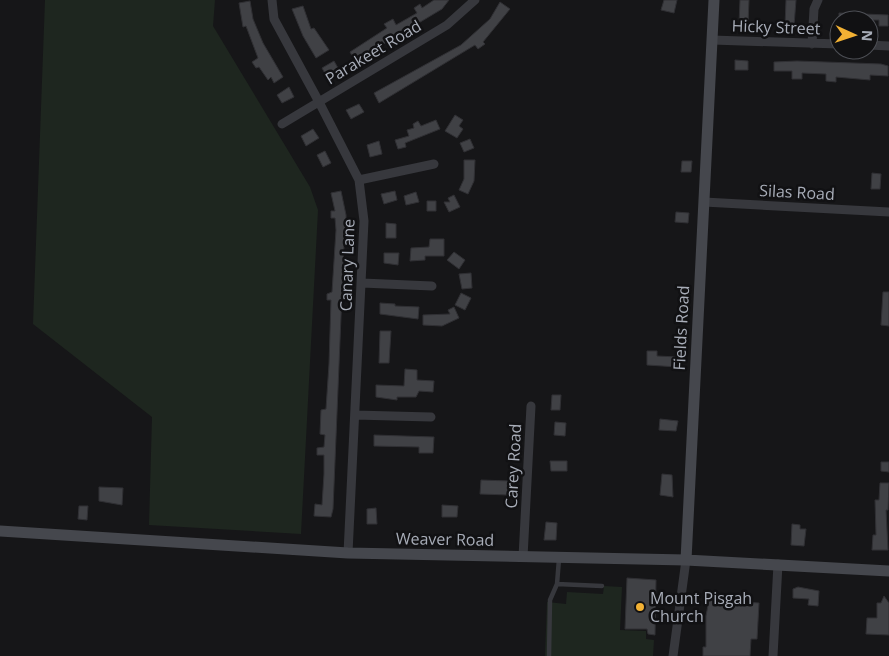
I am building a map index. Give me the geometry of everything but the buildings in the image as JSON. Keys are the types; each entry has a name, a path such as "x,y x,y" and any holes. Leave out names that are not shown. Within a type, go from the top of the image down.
{"main road":[{"name":"Fields Road","path":"686,560 714,0"},
{"name":"Weaver Road","path":"0,531 348,553 686,560 889,570"}],"street":[{"name":"Canary Lane","path":"272,0 274,19 319,102 358,180 364,221 348,553"},
{"name":"Parakeet Road","path":"282,124 447,25 475,0"},
{"path":"812,44 814,9 818,0"},
{"name":"Hicky Street","path":"712,40 829,44"},
{"path":"358,180 434,164"},
{"name":"Silas Road","path":"704,202 889,212"},
{"path":"362,283 432,286"},
{"name":"Carey Road","path":"523,557 530,406"},
{"path":"355,415 431,417"},
{"name":"Fields Road","path":"673,656 686,560"},
{"path":"773,656 778,564"}],"lane":[{"path":"550,656 550,600 557,584 559,558"},
{"path":"557,584 602,586"}],"shaded area":[{"path":"45,0 215,0 213,26 310,187 318,210 301,534 149,525 152,417 33,324"},
{"path":"604,586 622,587 620,630 646,631 646,639 654,640 653,656 545,656 547,602 566,604 567,592 603,594"}],"place":[{"name":"Mount Pisgah Church","path":"640,607"}]}
